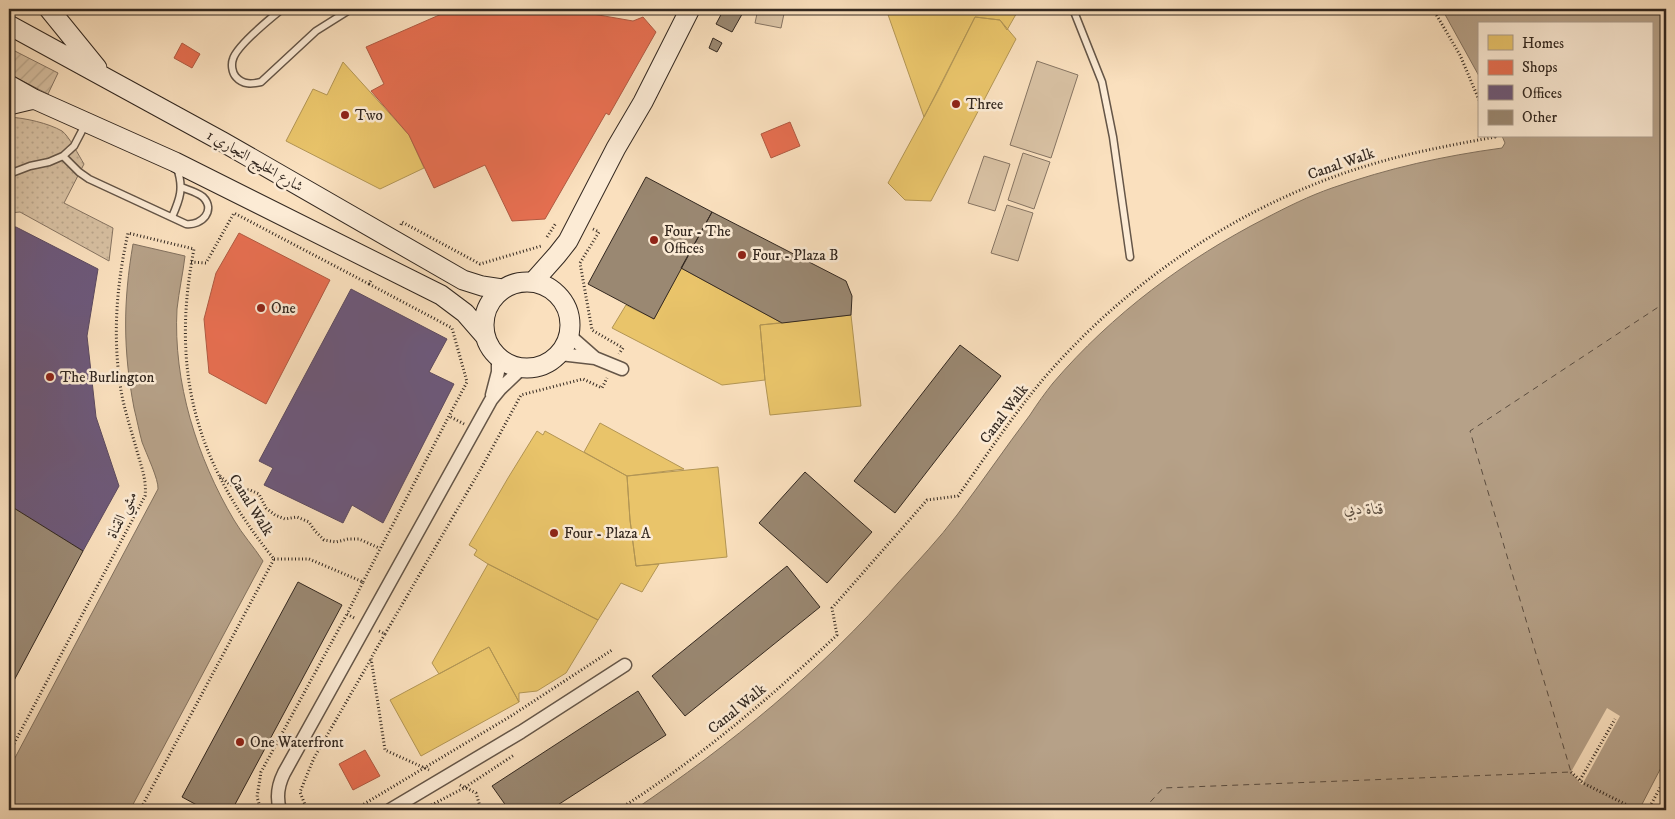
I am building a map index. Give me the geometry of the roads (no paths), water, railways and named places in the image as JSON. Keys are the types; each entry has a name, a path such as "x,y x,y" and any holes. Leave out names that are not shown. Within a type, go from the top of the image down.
{"main road":[{"path":"48,9 104,76"},
{"path":"533,282 568,241 616,148 643,102 690,9"},
{"name":"شارع الخليج التجاري 1","path":"9,25 223,142 463,280 482,286 502,289"},
{"path":"9,86 86,123 175,162 441,295 465,313 485,336 498,357 512,366 533,368 543,366 560,354 570,336 570,315 566,305 557,294 543,284 522,282 502,289 494,296 485,315 485,336"},
{"path":"9,105 34,99"},
{"path":"557,294 561,267 568,241"}],"street":[{"path":"570,336 595,358"},
{"path":"560,354 595,358 622,369"},
{"path":"491,400 495,386 498,357"},
{"path":"280,810 278,792 284,773 491,400 522,368"},
{"path":"390,810 521,732 625,665"}],"lane":[{"path":"282,9 237,51 233,59 232,68 236,77 243,82 252,84 261,82 316,31 351,9"},
{"path":"1073,9 1102,82 1114,137 1130,257"},
{"path":"9,174 63,156 74,146 86,123"},
{"path":"63,156 89,179 186,224 193,225 206,217 208,210 206,202 202,196 181,187"},
{"path":"172,217 180,197 181,187 175,162"}],"water":[{"name":"قناة دبي","path":"1442,9 1666,9 1666,758 1639,810 634,810 739,733 838,646 943,533 1053,383 1076,358 1125,311 1207,251 1282,210 1332,188 1395,169 1437,159 1502,148 1505,143 1503,138 1652,138 1652,22 1478,22 1478,74"},
{"path":"133,244 185,256 177,309 177,336 179,364 190,419 209,471 221,496 237,525 263,561 130,810 9,810 9,769 158,489 142,442 130,387 126,346 126,306"}],"place":[{"name":"Three","path":"956,104"},
{"name":"Two","path":"345,115"},
{"name":"Four - The Offices","path":"654,240"},
{"name":"Four - Plaza B","path":"742,255"},
{"name":"One","path":"261,308"},
{"name":"The Burlington","path":"50,377"},
{"name":"Four - Plaza A","path":"554,533"},
{"name":"One Waterfront","path":"240,742"}]}
